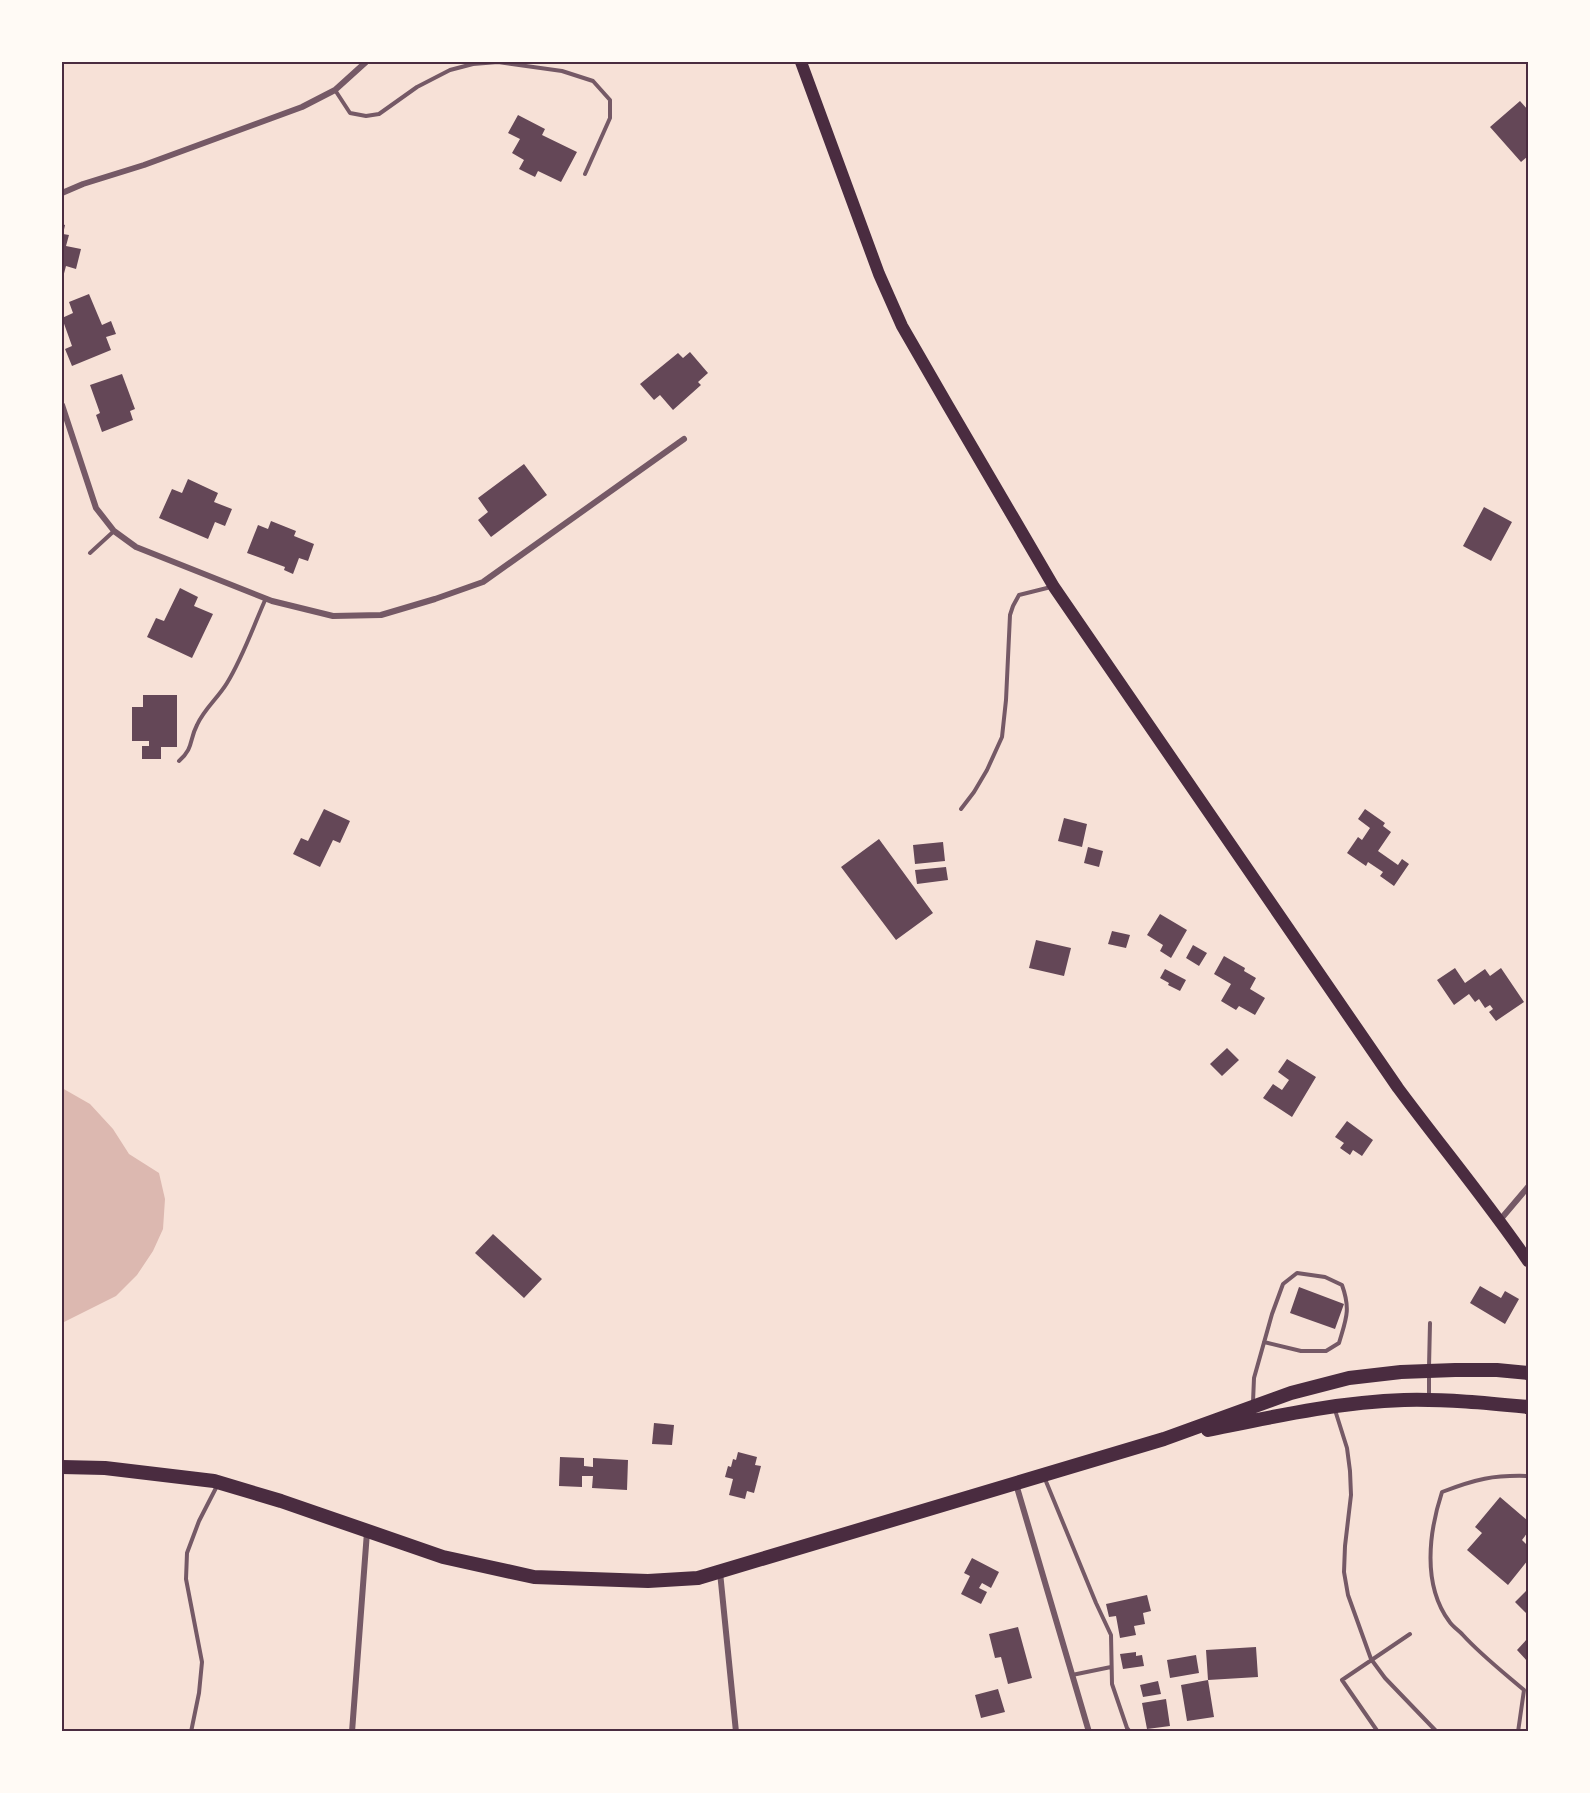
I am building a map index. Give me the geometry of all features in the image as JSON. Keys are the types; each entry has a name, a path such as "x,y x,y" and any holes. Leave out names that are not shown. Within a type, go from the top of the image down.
{"main road":[{"path":"801,62 879,274 902,326 1054,587 1398,1088 1500,1220 1528,1261"},
{"path":"62,1467 105,1468 219,1483 443,1557 534,1577 648,1581 698,1578 1164,1439 1291,1393 1349,1378 1429,1371 1486,1370 1528,1373"},
{"path":"1164,1439 1296,1413 1394,1401 1453,1401 1528,1407"}],"street":[{"path":"62,193 302,107 334,90 366,62"},
{"path":"62,405 96,508 114,531 136,547 266,598 333,616 381,615 483,582 684,439"},
{"path":"1500,1220 1528,1187"},
{"path":"1016,1484 1089,1731"},
{"path":"352,1731 367,1531"},
{"path":"720,1572 736,1731"}],"lane":[{"path":"334,90 350,113 366,116 379,114 417,87 450,70 473,64 498,62 562,71 593,81 610,100 610,118 585,174"},
{"path":"90,553 114,531"},
{"path":"961,809 987,770 1002,737 1010,615 1013,606 1019,595 1054,587"},
{"path":"179,762 188,753 196,726 234,671 266,598"},
{"path":"1253,1406 1254,1378 1264,1342 1283,1284 1298,1273 1325,1277 1342,1285 1348,1300 1347,1314 1339,1343 1326,1351 1301,1351 1264,1342"},
{"path":"1430,1400 1431,1323"},
{"path":"1334,1407 1347,1448 1350,1471 1351,1495 1344,1572 1348,1595 1371,1659 1385,1678 1437,1731"},
{"path":"1044,1475 1095,1603 1111,1635 1112,1684 1130,1731"},
{"path":"1518,1731 1524,1690 1478,1651 1449,1621 1439,1602 1433,1581 1430,1556 1431,1532 1442,1492 1491,1476 1528,1476"},
{"path":"191,1731 199,1693 202,1662 186,1580 187,1552 199,1521 219,1483"},
{"path":"1377,1731 1342,1680 1410,1634"},
{"path":"1072,1675 1111,1666"}],"shaded area":[{"path":"62,1088 90,1104 113,1129 129,1154 159,1173 165,1199 163,1229 153,1251 137,1275 116,1296 62,1323"}],"building":[{"path":"1520,101 1528,110 1528,156 1521,162 1490,127"},
{"path":"518,115 545,129 542,135 577,152 561,182 538,171 535,177 519,169 524,160 512,153 520,139 508,133"},
{"path":"62,224 65,225 63,234 69,235 66,246 81,249 76,269 66,266 62,281"},
{"path":"89,294 102,325 111,321 116,334 106,337 111,350 72,366 65,349 72,346 62,318 73,313 69,302"},
{"path":"690,352 708,373 698,382 701,385 673,410 660,395 654,400 640,384 678,353 683,358"},
{"path":"122,374 135,409 130,411 133,420 102,432 96,415 100,413 90,385"},
{"path":"524,464 547,495 491,537 478,520 488,512 478,498"},
{"path":"188,479 218,493 214,502 232,509 225,526 215,522 208,539 159,518 172,489 182,493"},
{"path":"1484,507 1512,522 1491,561 1463,546"},
{"path":"271,521 296,531 294,536 314,544 308,561 299,558 293,574 284,570 285,567 247,553 258,525 268,529"},
{"path":"180,588 198,597 194,606 213,614 192,658 147,637 156,618 164,621"},
{"path":"143,695 177,695 177,747 161,747 161,759 142,759 142,746 149,746 149,741 132,741 132,707 143,707"},
{"path":"324,809 350,821 340,843 333,840 320,867 293,854 301,838 308,841"},
{"path":"1365,809 1385,823 1383,826 1391,832 1378,851 1398,865 1402,859 1409,864 1394,886 1380,876 1383,872 1368,862 1366,866 1347,853 1358,837 1362,840 1370,828 1358,819"},
{"path":"1064,818 1087,824 1082,847 1058,841"},
{"path":"879,839 933,913 896,940 841,867"},
{"path":"943,842 945,861 915,864 913,845"},
{"path":"1088,847 1103,851 1099,867 1084,863"},
{"path":"946,867 948,880 917,884 915,870"},
{"path":"1160,914 1187,930 1171,958 1160,951 1163,945 1147,935"},
{"path":"1112,931 1130,935 1126,948 1108,944"},
{"path":"1036,940 1071,948 1064,976 1029,968"},
{"path":"1193,945 1207,953 1199,966 1186,958"},
{"path":"1224,956 1245,968 1244,971 1256,978 1250,989 1265,998 1255,1015 1239,1006 1236,1010 1221,1001 1231,984 1214,974"},
{"path":"1455,968 1465,983 1485,969 1490,976 1501,968 1524,1002 1496,1021 1489,1012 1493,1009 1490,1005 1485,1008 1479,999 1475,1002 1469,994 1454,1005 1437,980"},
{"path":"1165,969 1186,980 1180,991 1160,978"},
{"path":"1227,1048 1239,1060 1222,1076 1210,1064"},
{"path":"1287,1059 1316,1077 1292,1117 1263,1098 1273,1084 1282,1090 1289,1080 1278,1072"},
{"path":"1347,1121 1373,1140 1362,1156 1353,1150 1350,1155 1340,1148 1344,1143 1335,1137"},
{"path":"493,1234 542,1279 524,1298 475,1253"},
{"path":"1480,1286 1501,1298 1505,1291 1519,1299 1505,1324 1470,1303"},
{"path":"1299,1287 1344,1304 1335,1329 1290,1313"},
{"path":"654,1423 674,1425 672,1445 652,1444"},
{"path":"738,1452 757,1457 755,1465 761,1466 754,1493 747,1491 745,1499 729,1495 733,1479 725,1477 728,1466 731,1467 733,1459 736,1460"},
{"path":"560,1457 584,1458 584,1466 593,1467 593,1458 628,1460 627,1490 592,1488 593,1476 582,1476 582,1487 559,1486"},
{"path":"1500,1497 1528,1521 1528,1532 1522,1540 1528,1546 1528,1560 1508,1585 1467,1550 1482,1533 1475,1527"},
{"path":"972,1558 999,1572 991,1588 982,1583 979,1588 987,1592 981,1604 961,1594 970,1576 964,1573"},
{"path":"1528,1589 1528,1615 1515,1602"},
{"path":"1147,1595 1151,1611 1143,1613 1145,1624 1134,1626 1136,1635 1120,1638 1116,1616 1109,1617 1106,1604"},
{"path":"1018,1627 1032,1678 1008,1684 1001,1657 995,1658 989,1634"},
{"path":"1528,1638 1528,1662 1517,1650"},
{"path":"1256,1647 1258,1677 1208,1680 1206,1650"},
{"path":"1136,1652 1136,1656 1142,1655 1144,1666 1123,1669 1120,1654"},
{"path":"1196,1655 1199,1673 1170,1678 1167,1660"},
{"path":"1208,1680 1214,1717 1187,1721 1181,1685"},
{"path":"1158,1681 1161,1694 1143,1697 1140,1685"},
{"path":"998,1689 1005,1712 981,1718 975,1695"},
{"path":"1166,1699 1170,1726 1147,1729 1142,1703"}]}
